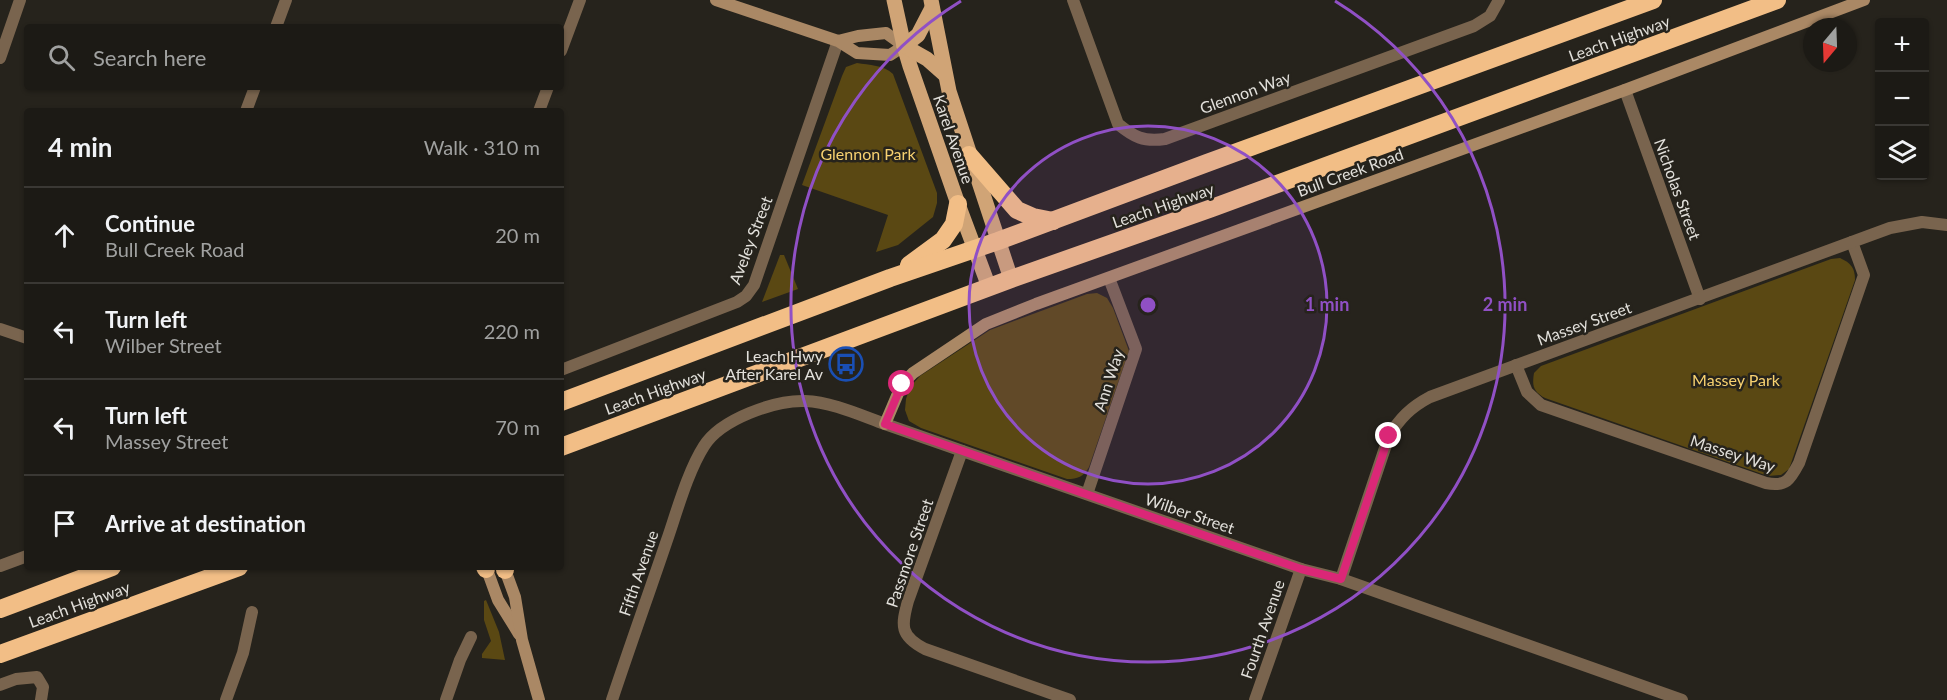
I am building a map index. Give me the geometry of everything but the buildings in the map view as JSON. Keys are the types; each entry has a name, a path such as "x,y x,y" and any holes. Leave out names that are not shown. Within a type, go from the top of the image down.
{"highway":[{"name":"Leach Highway","path":"564,401 890,278 998,241 1653,0"},
{"name":"Leach Highway","path":"564,446 989,287 1212,208 1777,0"},
{"path":"969,155 1017,210 1033,217 1053,220"},
{"path":"890,278 943,240 954,224 958,204"},
{"name":"Leach Highway","path":"0,609 104,570"},
{"name":"Leach Highway","path":"0,654 231,570"}],"main road":[{"name":"Karel Avenue","path":"894,0 904,46 989,287"},
{"name":"Karel Avenue","path":"931,4 944,74 1011,279"},
{"path":"931,4 918,35 904,46 927,59 944,74"}],"street":[{"path":"0,58 20,0"},
{"path":"277,24 286,0"},
{"path":"564,43 580,0"},
{"path":"716,0 838,41 857,53 890,55 904,46 886,33 838,41"},
{"name":"Glennon Way","path":"1073,0 1118,124 1132,136 1150,141 1165,139 1474,26 1490,15 1499,0"},
{"name":"Bull Creek Road","path":"885,424 902,384 913,373 986,324 1864,0"},
{"name":"Aveley Street","path":"564,369 737,302 746,296 754,285 838,41"},
{"path":"247,108 254,90"},
{"path":"540,108 547,90"},
{"name":"Nicholas Street","path":"1625,90 1700,299"},
{"name":"Massey Street","path":"1341,579 1389,436 1413,405 1516,365 1900,225 1922,222 1947,225"},
{"name":"Massey Way","path":"1516,365 1527,392 1541,405 1766,483 1782,483 1790,480 1799,463 1864,275 1852,242"},
{"name":"Ann Way","path":"1087,494 1136,349 1109,278"},
{"path":"0,329 24,337"},
{"name":"Wilber Street","path":"698,457 712,434 726,423 745,415 790,402 806,401 826,404 1301,569 1341,579 1682,700"},
{"name":"Passmore Street","path":"962,451 908,601 902,621 904,632 913,643 925,649 1070,700"},
{"name":"Fifth Avenue","path":"612,700 678,508 698,457"},
{"path":"0,566 24,557"},
{"name":"Fourth Avenue","path":"1255,700 1301,569"},
{"path":"495,570 498,600 522,640"},
{"path":"496,570 515,597 522,640 539,700"},
{"path":"226,700 243,653 252,612"},
{"path":"446,700 471,637"},
{"path":"0,685 26,677 37,677 43,687 41,700"}],"green space":[{"name":"Glennon Park","path":"857,63 881,67 893,74 937,193 933,217 898,245 876,252 888,215 802,185 846,67"},
{"path":"780,255 784,255 798,289 762,302"},
{"name":"Massey Park","path":"1840,258 1852,266 1855,280 1789,469 1781,475 1768,476 1545,398 1534,388 1534,373 1541,366 1831,259"},
{"path":"1097,293 1107,298 1113,308 1129,351 1089,467 1082,475 1067,479 921,428 909,421 905,410 906,399 910,387 920,376 990,330 1087,294"},
{"path":"486,600 499,632 505,660 482,658 482,654 491,641 484,620 484,601"}],"place":[{"name":"Leach Hwy After Karel Av","path":"846,364"}],"route":[{"path":"902,384 885,424 1301,569 1341,579 1389,436"}]}
